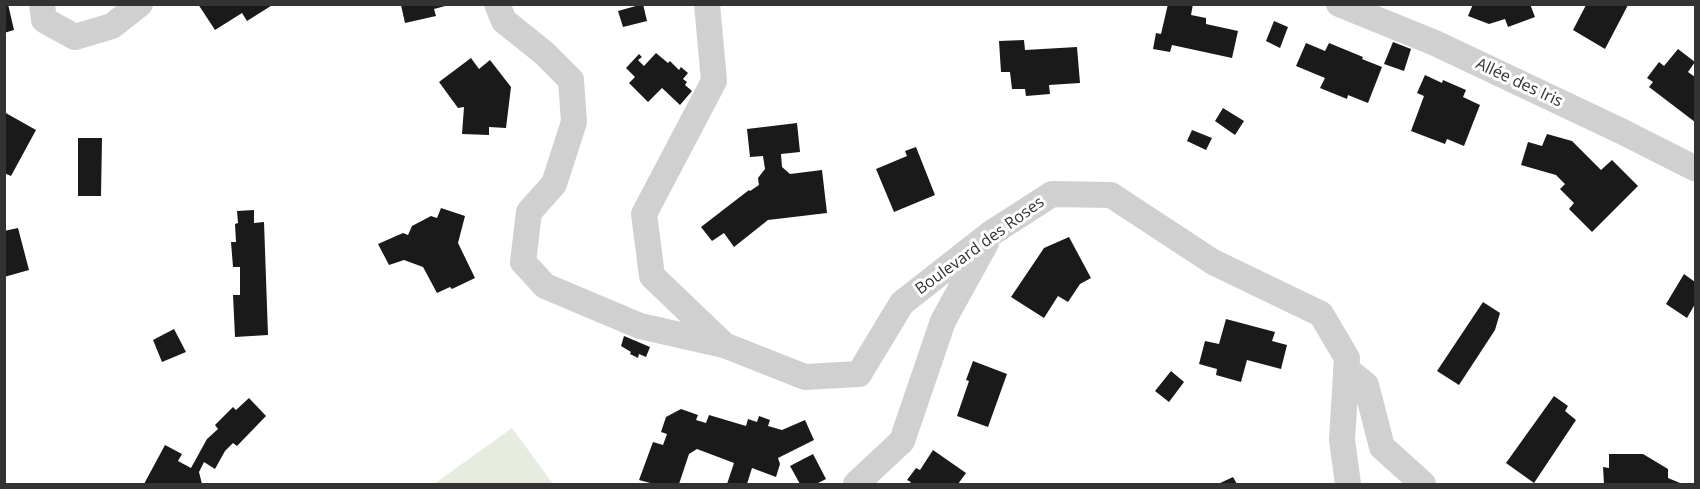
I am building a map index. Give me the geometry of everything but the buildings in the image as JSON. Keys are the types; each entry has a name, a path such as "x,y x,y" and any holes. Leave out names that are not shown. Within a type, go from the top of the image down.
{"street":[{"path":"42,4 44,21 75,37 112,26 140,4"},
{"path":"497,4 504,21 544,53 571,80 574,122 554,184 530,212 522,262 545,286 640,326 724,345"},
{"name":"Boulevard des Roses","path":"707,4 714,81 644,214 652,276 724,345 805,376 860,374 902,303 990,234 1052,194 1111,195 1214,262 1321,314 1347,358 1342,440 1348,484"},
{"name":"Allée des Iris","path":"1339,4 1435,43 1623,132 1695,170"},
{"path":"856,484 902,441 943,321 990,234"},
{"path":"1346,369 1366,385 1382,447 1423,484"}],"shaded area":[{"path":"512,428 553,484 434,484"}]}
